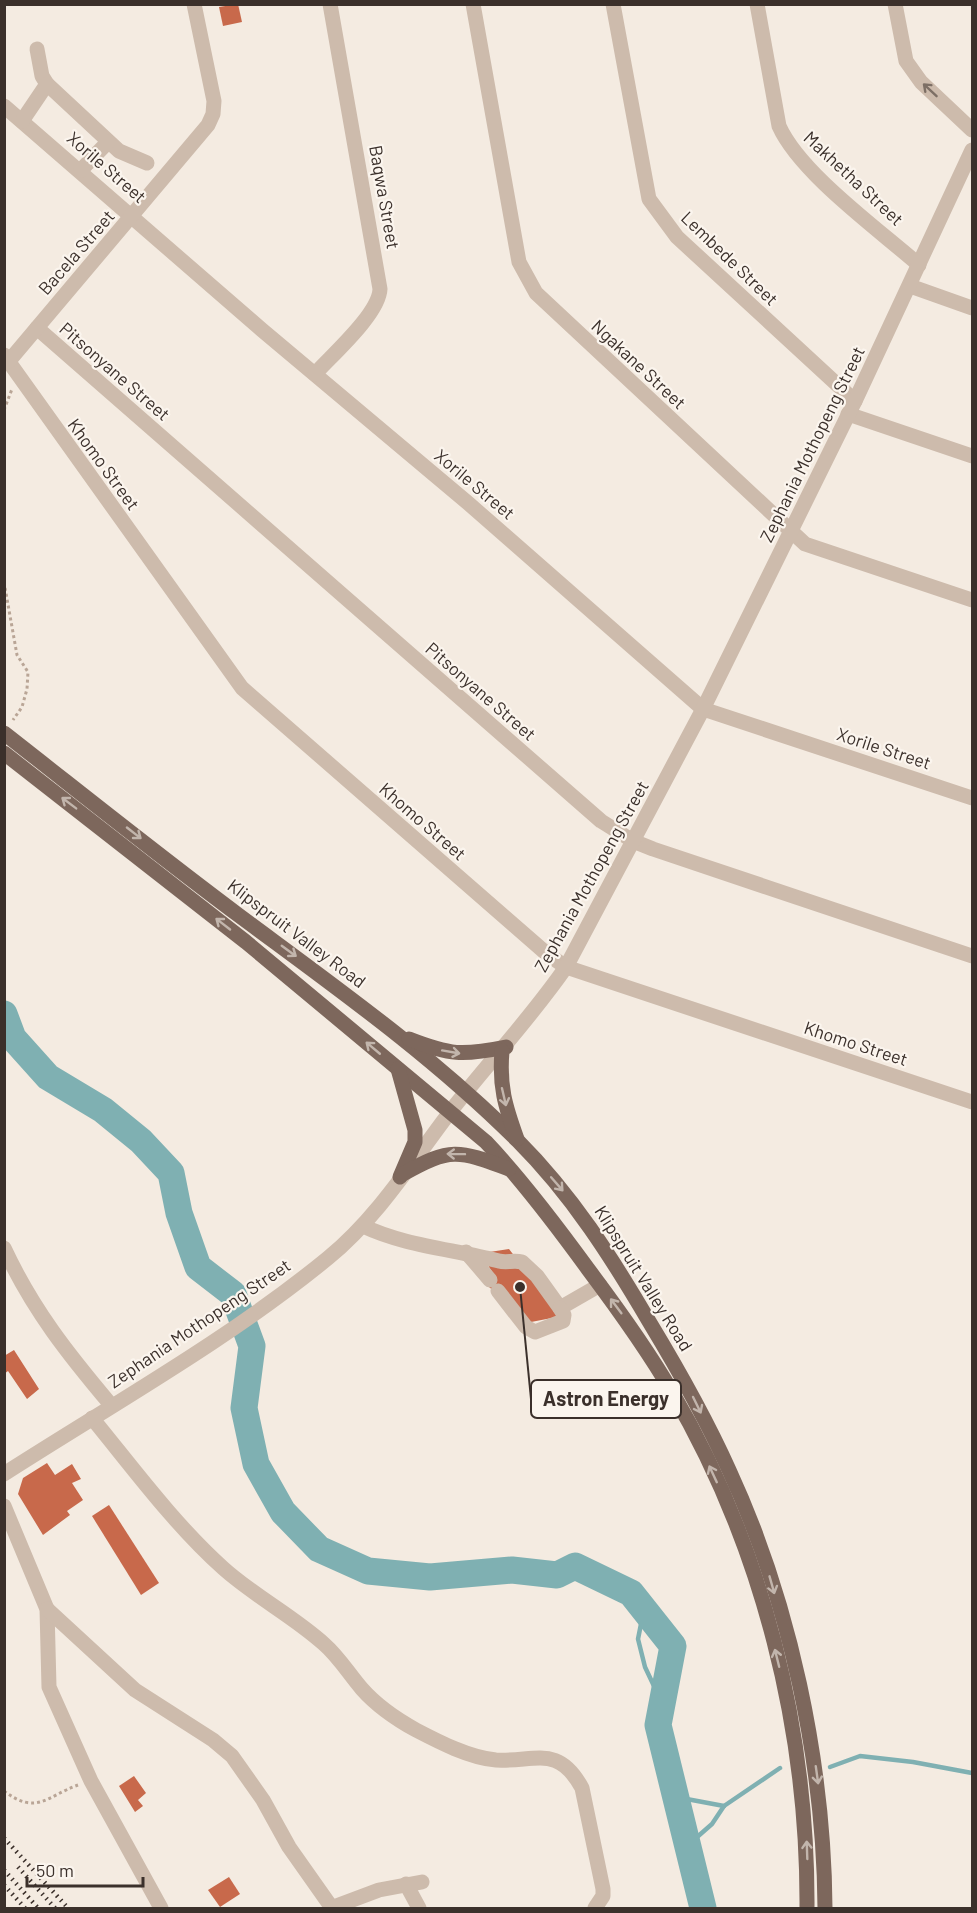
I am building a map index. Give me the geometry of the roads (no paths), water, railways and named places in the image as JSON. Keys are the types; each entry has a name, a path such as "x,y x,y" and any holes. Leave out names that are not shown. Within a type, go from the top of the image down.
{"main road":[{"name":"Klipspruit Valley Road","path":"4,733 398,1034 466,1092 560,1185 605,1246 686,1384 730,1472 772,1580 817,1774 824,1847 825,1908"},
{"name":"Klipspruit Valley Road","path":"4,753 246,942 451,1112 512,1170 638,1337 673,1394 732,1516 763,1601 796,1747 807,1846 807,1908"},
{"path":"398,1034 458,1054 504,1049 500,1078 503,1099 518,1141"},
{"path":"398,1069 415,1130 415,1142 401,1176"},
{"path":"401,1176 435,1156 456,1152 512,1170"}],"street":[{"name":"Bacela Street","path":"7,358 37,328 197,141 213,114 214,101 194,4"},
{"name":"Baqwa Street","path":"315,374 370,313 380,295 330,4"},
{"name":"Ngakane Street","path":"473,4 519,262 525,277 536,293 790,533 805,544 972,600"},
{"name":"Lembede Street","path":"613,4 642,171 649,199 655,209 692,251 852,408 972,456"},
{"name":"Makhetha Street","path":"757,4 779,126 786,140 807,166 919,265"},
{"path":"895,4 906,61 921,82 972,130"},
{"path":"37,49 42,76 47,84 108,142 130,157 147,163"},
{"path":"22,121 47,84"},
{"name":"Xorile Street","path":"4,106 531,558 703,709 972,798"},
{"path":"81,170 108,142"},
{"name":"Zephania Mothopeng Street","path":"4,1474 269,1304 329,1257 363,1226 566,967 703,709 852,408 972,150"},
{"path":"910,286 972,308"},
{"name":"Pitsonyane Street","path":"37,328 601,821 633,841 972,956"},
{"name":"Khomo Street","path":"7,358 242,688 287,730 566,967 972,1102"},
{"path":"363,1226 403,1242 466,1252 503,1262 522,1262 537,1276 560,1308 564,1315 563,1321 535,1332 526,1327 466,1252"},
{"path":"4,1248 30,1299 63,1348 111,1405"},
{"path":"560,1308 600,1285"},
{"path":"92,1418 202,1548 223,1568 325,1645 364,1692 381,1707 417,1731 459,1749 497,1760 540,1756 553,1758 576,1776 582,1788 602,1880 603,1896 595,1908"},
{"path":"4,1506 47,1609 49,1687 91,1781 160,1908"},
{"path":"47,1609 135,1690 203,1733 232,1756 263,1800 289,1847 331,1908 355,1898 422,1882"},
{"path":"406,1884 419,1908"}],"waterway":[{"path":"4,1014 13,1038 48,1077 103,1110 141,1141 171,1173 179,1213 198,1267 233,1294 252,1346 244,1408 256,1464 283,1512 319,1549 368,1571 430,1577 512,1570 557,1575 575,1566 631,1593 673,1646 658,1725 703,1908"},
{"path":"644,1609 638,1639 645,1667 662,1703"},
{"path":"830,1767 860,1756 913,1762 972,1773"},
{"path":"688,1845 712,1824 724,1806 780,1768"},
{"path":"676,1797 724,1806"}],"railway":[{"path":"4,1838 68,1908"},
{"path":"18,1867 55,1908"},
{"path":"4,1870 38,1908"},
{"path":"4,1885 25,1908"}],"place":[{"name":"Astron Energy","path":"520,1287"}]}
